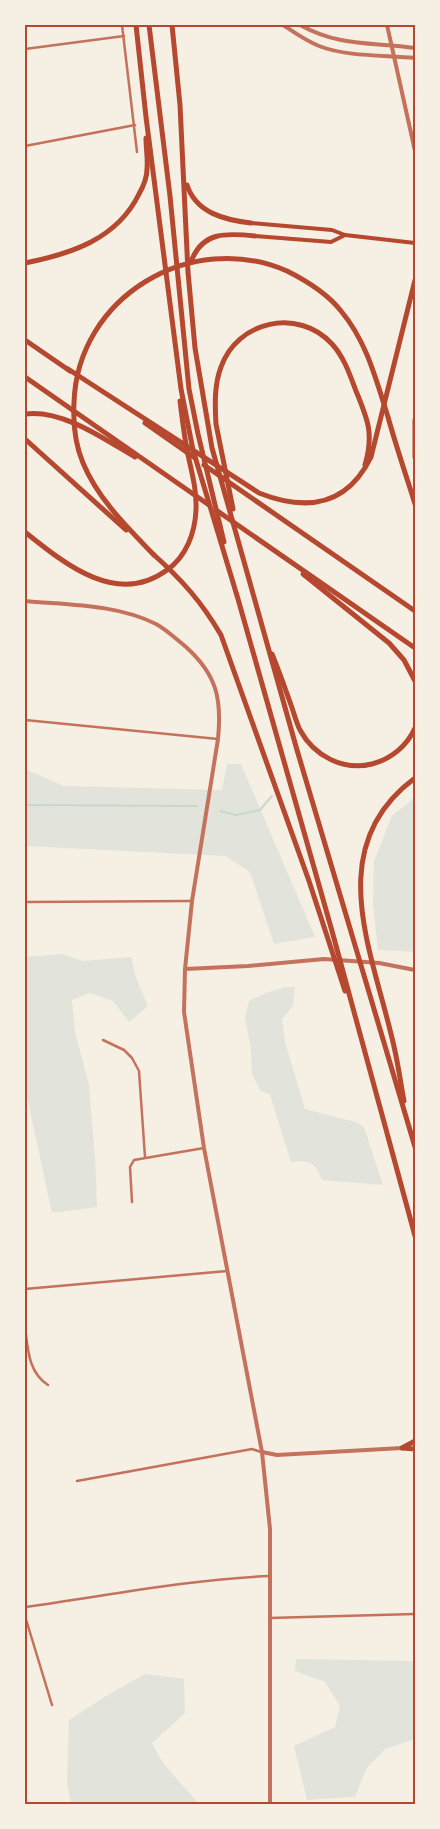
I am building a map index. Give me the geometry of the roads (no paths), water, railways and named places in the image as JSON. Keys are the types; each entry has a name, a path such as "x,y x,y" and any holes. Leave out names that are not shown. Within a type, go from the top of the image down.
{"highway":[{"path":"136,25 181,389 193,450 238,599 329,921 415,1236"},
{"path":"148,25 170,196 190,389 198,434 238,599"},
{"path":"172,25 176,54 188,272 195,348 212,448 258,615 415,1147"},
{"path":"25,263 59,254 101,237 117,226 142,189 147,170 146,117"},
{"path":"184,177 194,200 201,207 216,215 238,222 252,223"},
{"path":"188,272 193,258 207,240 217,235 255,236"},
{"path":"154,555 113,512 100,494 82,461 77,443 73,413 74,397 80,366 85,352 102,322 116,305 145,282 178,266 197,260 214,258 245,260 278,268 311,284 325,294 340,309 363,344 379,388 415,504"},
{"path":"68,369 271,498 309,504 330,499 340,495 359,478 372,457 415,280"},
{"path":"240,547 215,412 218,378 221,367 238,339 249,332 272,323 294,323 313,329 323,335 338,350 364,410 369,429 369,448 359,478"},
{"path":"25,340 415,611"},
{"path":"25,532 61,559 81,571 108,583 119,585 142,583 154,579 174,566 182,557 187,548 194,525 196,489 182,419 176,350"},
{"path":"25,377 415,648"},
{"path":"25,414 52,415 72,422 132,455 180,485"},
{"path":"415,420 415,457"},
{"path":"25,439 179,578 208,612 221,635 228,650 309,881 359,1031"},
{"path":"264,543 389,643 404,660 415,681"},
{"path":"258,615 300,729 319,753 340,764 360,766 382,761 401,748 415,728"},
{"path":"410,1129 392,1035 367,944 362,916 360,881 364,852 376,821 397,794 415,778"},
{"path":"402,1448 415,1441"},
{"path":"402,1448 415,1450"}],"main road":[{"path":"252,223 332,230 345,235 415,243"},
{"path":"255,236 331,242 345,235"}],"street":[{"path":"122,25 137,152"},
{"path":"283,25 304,40 320,47 336,51 415,58"},
{"path":"300,25 320,35 340,41 415,48"},
{"path":"387,25 415,151"},
{"path":"25,49 124,36"},
{"path":"25,146 134,125"},
{"path":"25,601 84,606 115,611 141,618 157,625 190,652 207,671 216,687 220,716 218,739 192,901 185,969 185,1024 204,1148 262,1452 269,1512 270,1804"},
{"path":"25,720 218,739"},
{"path":"25,902 192,901"},
{"path":"185,969 248,966 324,959 379,963 415,970"},
{"path":"104,1040 124,1050 132,1058 139,1071 145,1157"},
{"path":"132,1202 131,1162 145,1157 204,1148"},
{"path":"25,1288 228,1271"},
{"path":"25,1327 34,1372 36,1377 48,1385"},
{"path":"77,1481 252,1449 277,1455 402,1448"},
{"path":"25,1607 249,1577 270,1576"},
{"path":"270,1618 415,1614"},
{"path":"25,1616 52,1705"}],"waterway":[{"path":"220,811 236,815 260,810 272,796"},
{"path":"25,805 197,806"}]}
